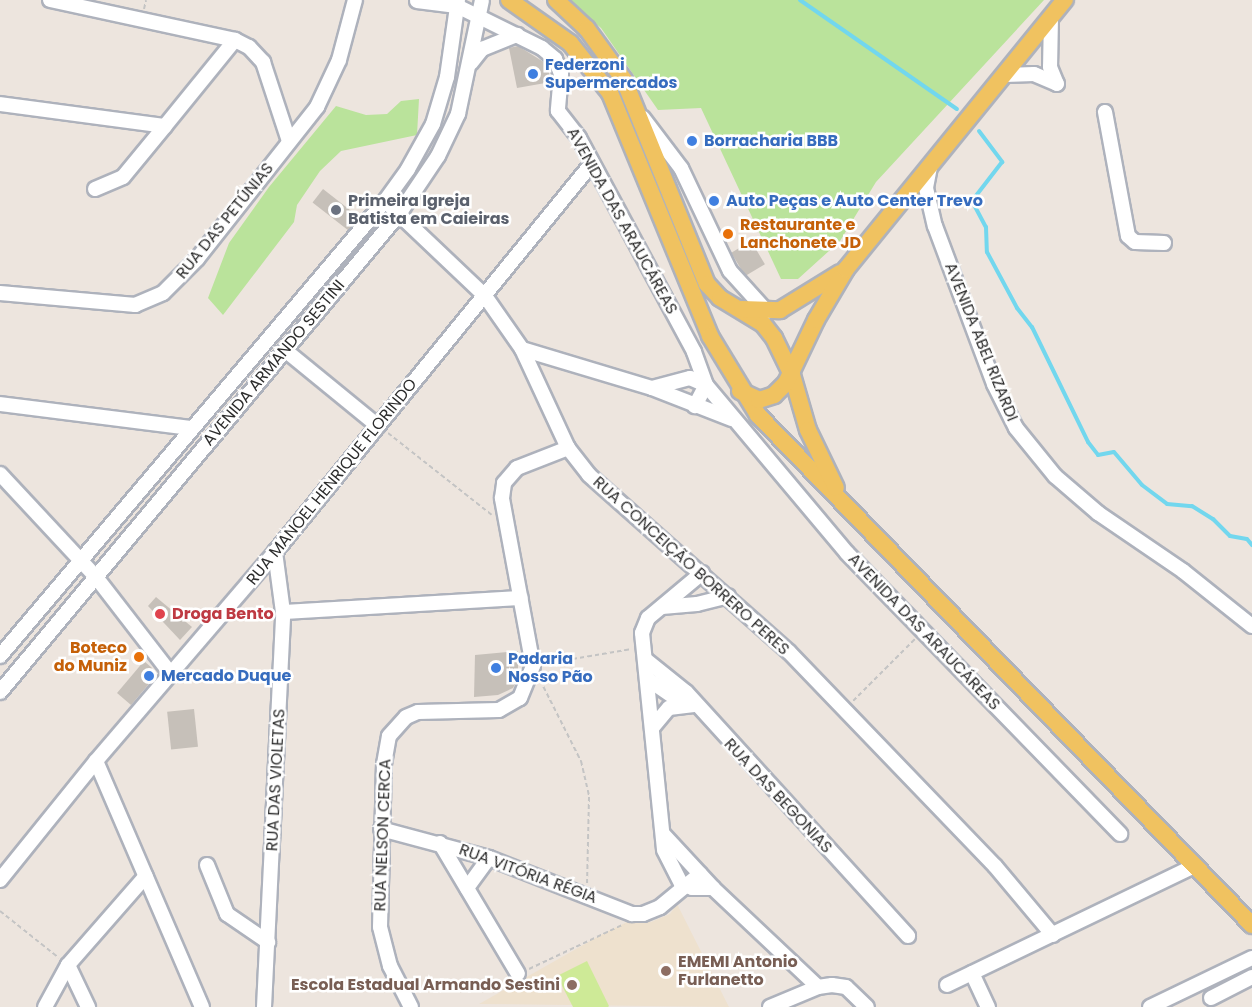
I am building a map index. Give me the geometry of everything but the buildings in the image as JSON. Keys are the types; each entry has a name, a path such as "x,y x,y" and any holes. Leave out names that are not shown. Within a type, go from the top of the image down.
{"main road":[{"path":"509,0 570,43 610,93 692,293 740,391 758,415 842,499 1252,925"},
{"path":"556,0 609,57 637,109 708,284 720,298 763,324 792,375 808,430 842,499"},
{"path":"740,391 750,398 767,398 780,390 792,375 816,320 846,269 1065,0"},
{"path":"738,309 767,312 790,306 846,269"},
{"path":"808,430 804,366 816,320"}],"street":[{"path":"50,0 235,39 249,47 263,62 289,141"},
{"name":"RUA DAS PETÚNIAS","path":"0,293 135,305 157,297 197,259 329,86 355,0"},
{"name":"AVENIDA ARMANDO SESTINI","path":"0,692 399,214 448,135 468,68 482,0"},
{"path":"417,1 457,3"},
{"name":"AVENIDA ARMANDO SESTINI","path":"0,656 189,428 385,201 433,124 447,77 457,3"},
{"name":"AVENIDA DAS ARAUCÁREAS","path":"457,3 477,17 517,35 555,58 561,74 558,111 579,138 591,165 694,352 706,385 801,502 922,632 1120,834"},
{"path":"1005,75 1034,74 1057,84 1050,67 1051,16"},
{"path":"468,68 482,49 517,35"},
{"path":"95,189 123,177 235,39"},
{"path":"0,104 165,126"},
{"path":"637,109 681,168 730,271 767,312"},
{"path":"1105,112 1128,236 1135,242 1164,243"},
{"name":"RUA MANOEL HENRIQUE FLORINDO","path":"0,880 96,761 275,552 591,165"},
{"name":"AVENIDA ABEL RIZARDI","path":"930,166 926,188 935,226 994,384 1016,428 1055,476 1098,513 1183,571 1252,626"},
{"name":"RUA CONCEIÇÃO BORRERO PERES","path":"385,201 485,296 522,349 568,448 618,504 702,573 789,652 843,712 994,866 1053,935"},
{"path":"522,349 652,388 736,422"},
{"path":"285,350 378,426"},
{"path":"679,400 694,352"},
{"path":"652,388 695,378 706,385 695,406"},
{"path":"0,404 189,428"},
{"path":"533,666 502,498 508,477 517,468 568,448"},
{"path":"0,474 96,577 171,674"},
{"name":"RUA DAS VIOLETAS","path":"264,1007 283,612 275,552"},
{"path":"668,899 670,867 663,834 644,624 702,573"},
{"path":"662,607 697,604 728,596"},
{"path":"283,612 520,598"},
{"name":"RUA DAS BEGONIAS","path":"645,654 677,683 690,705 908,936"},
{"name":"RUA NELSON CERCA","path":"411,1007 383,948 380,927 384,764 389,736 396,726 418,712 499,710 512,706 528,684 533,666"},
{"name":"RUA DAS BEGONIAS","path":"648,680 690,705"},
{"path":"652,728 662,713 690,705"},
{"path":"96,761 202,1007"},
{"name":"RUA VITÓRIA RÉGIA","path":"381,829 489,858 632,914 643,915"},
{"path":"663,834 713,888 818,987"},
{"path":"440,843 518,974"},
{"path":"467,888 489,858"},
{"path":"670,867 684,858"},
{"path":"207,865 227,914 268,942"},
{"path":"947,985 1194,866"},
{"path":"670,867 686,887 713,888"},
{"path":"643,915 686,887 700,874"},
{"path":"45,1007 68,965 146,876"},
{"path":"1150,1007 1252,958"},
{"path":"68,965 88,1007"},
{"path":"972,974 988,1007"},
{"path":"1211,998 1252,977"},
{"path":"770,1007 803,1001 818,987 846,987 867,1007"},
{"path":"265,992 271,1007"}],"path":[{"path":"378,426 508,528"},
{"path":"843,712 922,632"},
{"path":"586,895 589,797 581,761 533,666 645,654"},
{"path":"0,911 68,965"},
{"path":"518,974 643,915"}],"shaded area":[{"path":"677,904 729,1007 479,1004 599,936 631,920 651,922 670,914"}],"green space":[{"path":"568,0 1044,0 876,182 840,241 798,279 781,279 701,108 658,110 601,28"},
{"path":"419,99 417,135 341,151 320,171 297,205 294,222 223,315 208,298 229,243 269,187 336,106 366,115 387,114 401,101"},
{"path":"587,961 608,1007 573,1007 557,976"}],"waterway":[{"path":"800,0 957,109"},
{"path":"979,131 1002,162 972,201 986,227 987,252 1017,308 1032,327 1088,442 1098,455 1114,452 1142,485 1167,504 1192,506 1213,519 1230,536 1247,539 1252,545"}],"place":[{"name":"Federzoni Supermercados","path":"533,74"},
{"name":"Borracharia BBB","path":"692,141"},
{"name":"Auto Peças e Auto Center Trevo","path":"714,201"},
{"name":"Primeira Igreja Batista em Caieiras","path":"336,210"},
{"name":"Restaurante e Lanchonete JD","path":"728,234"},
{"name":"Droga Bento","path":"160,614"},
{"name":"Boteco do Muniz","path":"139,657"},
{"name":"Padaria Nosso Pão","path":"496,668"},
{"name":"Mercado Duque","path":"149,676"},
{"name":"EMEMI Antonio Furlanetto","path":"666,971"},
{"name":"Escola Estadual Armando Sestini","path":"572,985"}]}
